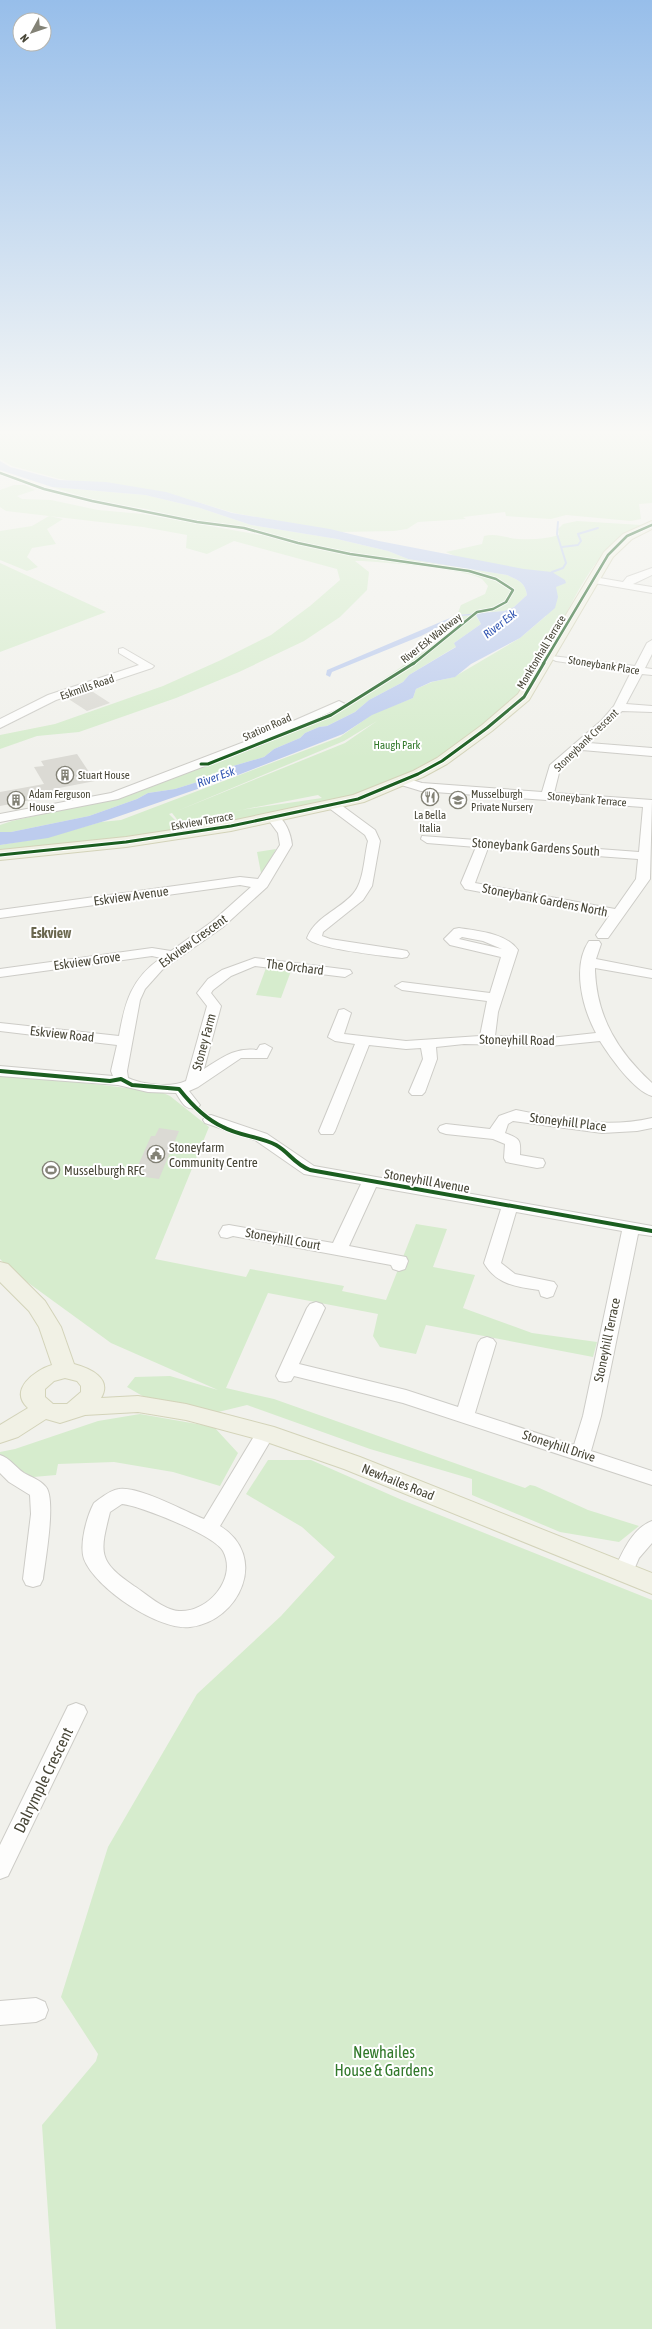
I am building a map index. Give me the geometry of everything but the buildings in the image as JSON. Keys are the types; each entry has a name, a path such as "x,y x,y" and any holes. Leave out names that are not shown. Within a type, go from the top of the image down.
{"main road":[{"name":"Monktonhall Terrace","path":"402,781 442,761 487,728 524,697 608,555 620,542"},
{"name":"Eskview Terrace","path":"0,855 126,842 273,818 333,805 371,794 402,781"},
{"path":"0,1269 40,1311 50,1327 66,1370 46,1375 34,1387 34,1400 43,1410 10,1431 0,1434"},
{"name":"Newhailes Road","path":"66,1370 82,1373 92,1383 138,1404"},
{"path":"82,1407 93,1396 92,1383"},
{"name":"Newhailes Road","path":"43,1410 63,1414 82,1407 138,1404 186,1412 266,1433 352,1463 652,1584"}],"street":[{"path":"626,585 631,579 652,571"},
{"path":"594,580 652,590"},
{"name":"Stoneybank Crescent","path":"547,796 554,768 606,722 619,707 639,671 652,643"},
{"name":"Eskmills Road","path":"0,724 16,713 50,699 148,666 122,651"},
{"name":"Stoneybank Place","path":"556,658 652,672"},
{"name":"Station Road","path":"0,818 114,796 256,742 339,704"},
{"path":"619,707 652,709"},
{"path":"580,746 652,752"},
{"name":"Stoneybank Terrace","path":"402,781 421,787 651,804"},
{"path":"651,804 643,879 599,940 588,962 588,977 592,999 605,1036 616,1054 652,1092"},
{"path":"333,805 370,833 374,841 365,886 362,891 358,897 317,930 314,938 327,943 402,954"},
{"name":"Eskview Crescent","path":"121,1079 119,1071 133,1000 138,988 146,977 173,955 218,924 262,884 286,845 284,833 273,818"},
{"name":"Stoneybank Gardens South","path":"427,839 645,856"},
{"name":"Stoneybank Gardens North","path":"483,844 468,883 470,886 618,914"},
{"name":"Eskview Avenue","path":"0,914 240,881 262,884"},
{"name":"Eskview Grove","path":"0,973 152,952 173,955"},
{"path":"487,1040 491,1012 508,955"},
{"name":"The Orchard","path":"246,964 255,962 345,973"},
{"path":"588,962 652,974"},
{"name":"Stoney Farm","path":"187,1087 214,1006 204,993 214,981 246,964"},
{"path":"402,986 496,998"},
{"name":"Stoneyhill Road","path":"344,1012 335,1037 406,1045 464,1040 550,1042 605,1036"},
{"name":"Eskview Road","path":"0,1028 125,1041"},
{"path":"327,1131 363,1041"},
{"path":"417,1092 430,1059 428,1044"},
{"path":"0,1070 110,1081 121,1079 132,1085 187,1087 236,1055 245,1053 262,1055 265,1048"},
{"path":"636,1076 652,1072"},
{"path":"187,1087 192,1106"},
{"name":"Stoneyhill Place","path":"496,1135 502,1120 506,1116 516,1115 605,1128 628,1128 652,1123"},
{"name":"Stoneyhill Avenue","path":"211,1120 224,1128 260,1137 278,1146 299,1166 310,1170 652,1231"},
{"path":"446,1129 496,1135 514,1142 512,1158 537,1163"},
{"name":"Stoneyhill Court","path":"339,1249 371,1181"},
{"path":"510,1206 492,1263 495,1271 502,1277 548,1286 547,1292"},
{"name":"Stoneyhill Terrace","path":"581,1453 592,1416 631,1227"},
{"name":"Stoneyhill Court","path":"227,1233 229,1230 339,1249 400,1261 399,1265"},
{"name":"Stoneyhill Drive","path":"316,1308 287,1373 406,1397 581,1453 652,1478"},
{"path":"465,1416 487,1343"},
{"path":"208,1529 266,1433"},
{"path":"0,1462 16,1477 39,1491 41,1514 33,1579"},
{"path":"118,1496 129,1496 208,1529 222,1538 232,1549 237,1568 231,1591 220,1603 193,1618 180,1619 164,1616 118,1586 103,1572 92,1554 101,1508 118,1496"},
{"path":"623,1573 631,1554 652,1529"},
{"name":"Dalrymple Crescent","path":"0,1869 77,1712"},
{"path":"0,2013 36,2010"}],"green space":[{"path":"0,542 55,542 56,544 32,548 27,557 38,567 27,571 0,560"},
{"path":"186,542 233,542 207,554 186,548"},
{"path":"237,542 348,542 388,551 408,559 507,575 523,584 527,595 514,607 504,611 457,615 461,605 485,594 488,586 482,579 473,575 441,569 382,562 355,561 369,572 367,590 340,617 304,641 239,672 176,698 79,732 37,736 0,749 0,735 55,724 163,686 221,660 271,635 310,606 340,580 337,569"},
{"name":"Haugh Park","path":"483,542 616,542 602,556 586,578 532,676 516,696 496,715 476,732 453,747 430,761 382,784 331,802 310,807 217,824 155,833 0,852 0,845 48,837 101,822 121,820 340,737 374,713 413,698 416,689 432,682 454,677 520,638 546,616 550,587 459,558 446,552 482,544","holes":["377,721 345,743 177,811 344,741","318,795 322,798 243,810","230,812 178,823 169,814 172,813 179,822"]},
{"path":"0,563 106,612 0,652"},
{"path":"477,615 476,616 481,624 454,643 457,646 409,675 403,682 369,700 355,712 327,726 319,727 305,733 300,738 274,749 264,757 233,766 207,779 175,789 148,793 137,799 89,816 11,832 0,832 0,825 12,821 115,798 319,716 354,699 447,636 460,624 460,616"},
{"path":"276,849 265,870 261,873 257,852"},
{"path":"266,968 291,971 281,998 256,995"},
{"path":"0,1073 161,1092 170,1096 209,1127 155,1259 246,1277 250,1269 344,1286 342,1291 386,1300 416,1224 447,1229 433,1267 475,1275 463,1308 532,1333 597,1342 593,1357 426,1325 416,1354 380,1347 373,1336 378,1314 268,1293 226,1388 274,1399 525,1488 530,1485 535,1486 588,1510 639,1526 619,1542 560,1532 472,1495 472,1479 370,1449 247,1405 210,1414 146,1398 127,1387 135,1377 170,1376 218,1390 111,1343 12,1271 0,1259"},
{"path":"140,1414 214,1427 238,1453 220,1486 173,1472 114,1462 58,1464 56,1475 22,1478 0,1458 0,1452 15,1449 98,1421"},
{"name":"Newhailes House & Gardens","path":"268,1460 311,1460 402,1500 652,1600 652,2329 56,2329 42,2125 96,2061 98,2054 61,1997 108,1847 197,1694 281,1616 335,1557 302,1527 246,1494"}],"water":[{"name":"River Esk","path":"348,542 383,542 524,569 552,572 565,580 566,583 556,587 558,597 555,608 520,638 471,664 455,677 431,682 416,689 413,698 372,715 343,734 238,775 108,820 48,838 0,845 0,832 11,832 89,816 137,799 148,793 175,789 207,779 233,766 264,757 274,749 300,738 305,733 319,727 327,726 355,712 369,700 403,682 409,675 456,647 454,643 481,624 476,615 460,616 421,636 332,672 330,677 326,675 327,670 457,615 504,611 514,607 527,595 523,584 507,575 408,559 388,551"}],"waterway":[{"path":"552,572 563,568 566,563 559,542"},
{"path":"562,547 578,545 580,542"}],"cycle path":[{"name":"River Esk Walkway","path":"201,764 208,764 331,715 406,670 477,612 493,609 506,602 513,590 496,579 469,571 350,554 293,542"},
{"path":"0,855 126,842 231,826 358,799 418,774 442,761 487,728 524,697 608,555 621,542"},
{"path":"0,1071 110,1081 121,1079 132,1085 179,1089 192,1105 211,1120 224,1128 260,1137 278,1146 299,1166 310,1170 652,1231"}],"place":[{"name":"Stuart House","path":"65,775"},
{"name":"La Bella Italia","path":"430,797"},
{"name":"Adam Ferguson House","path":"16,800"},
{"name":"Musselburgh Private Nursery","path":"458,800"},
{"name":"Stoneyfarm Community Centre","path":"156,1154"},
{"name":"Musselburgh RFC","path":"51,1170"}],"district":[{"name":"Eskview","path":"51,933"}]}
